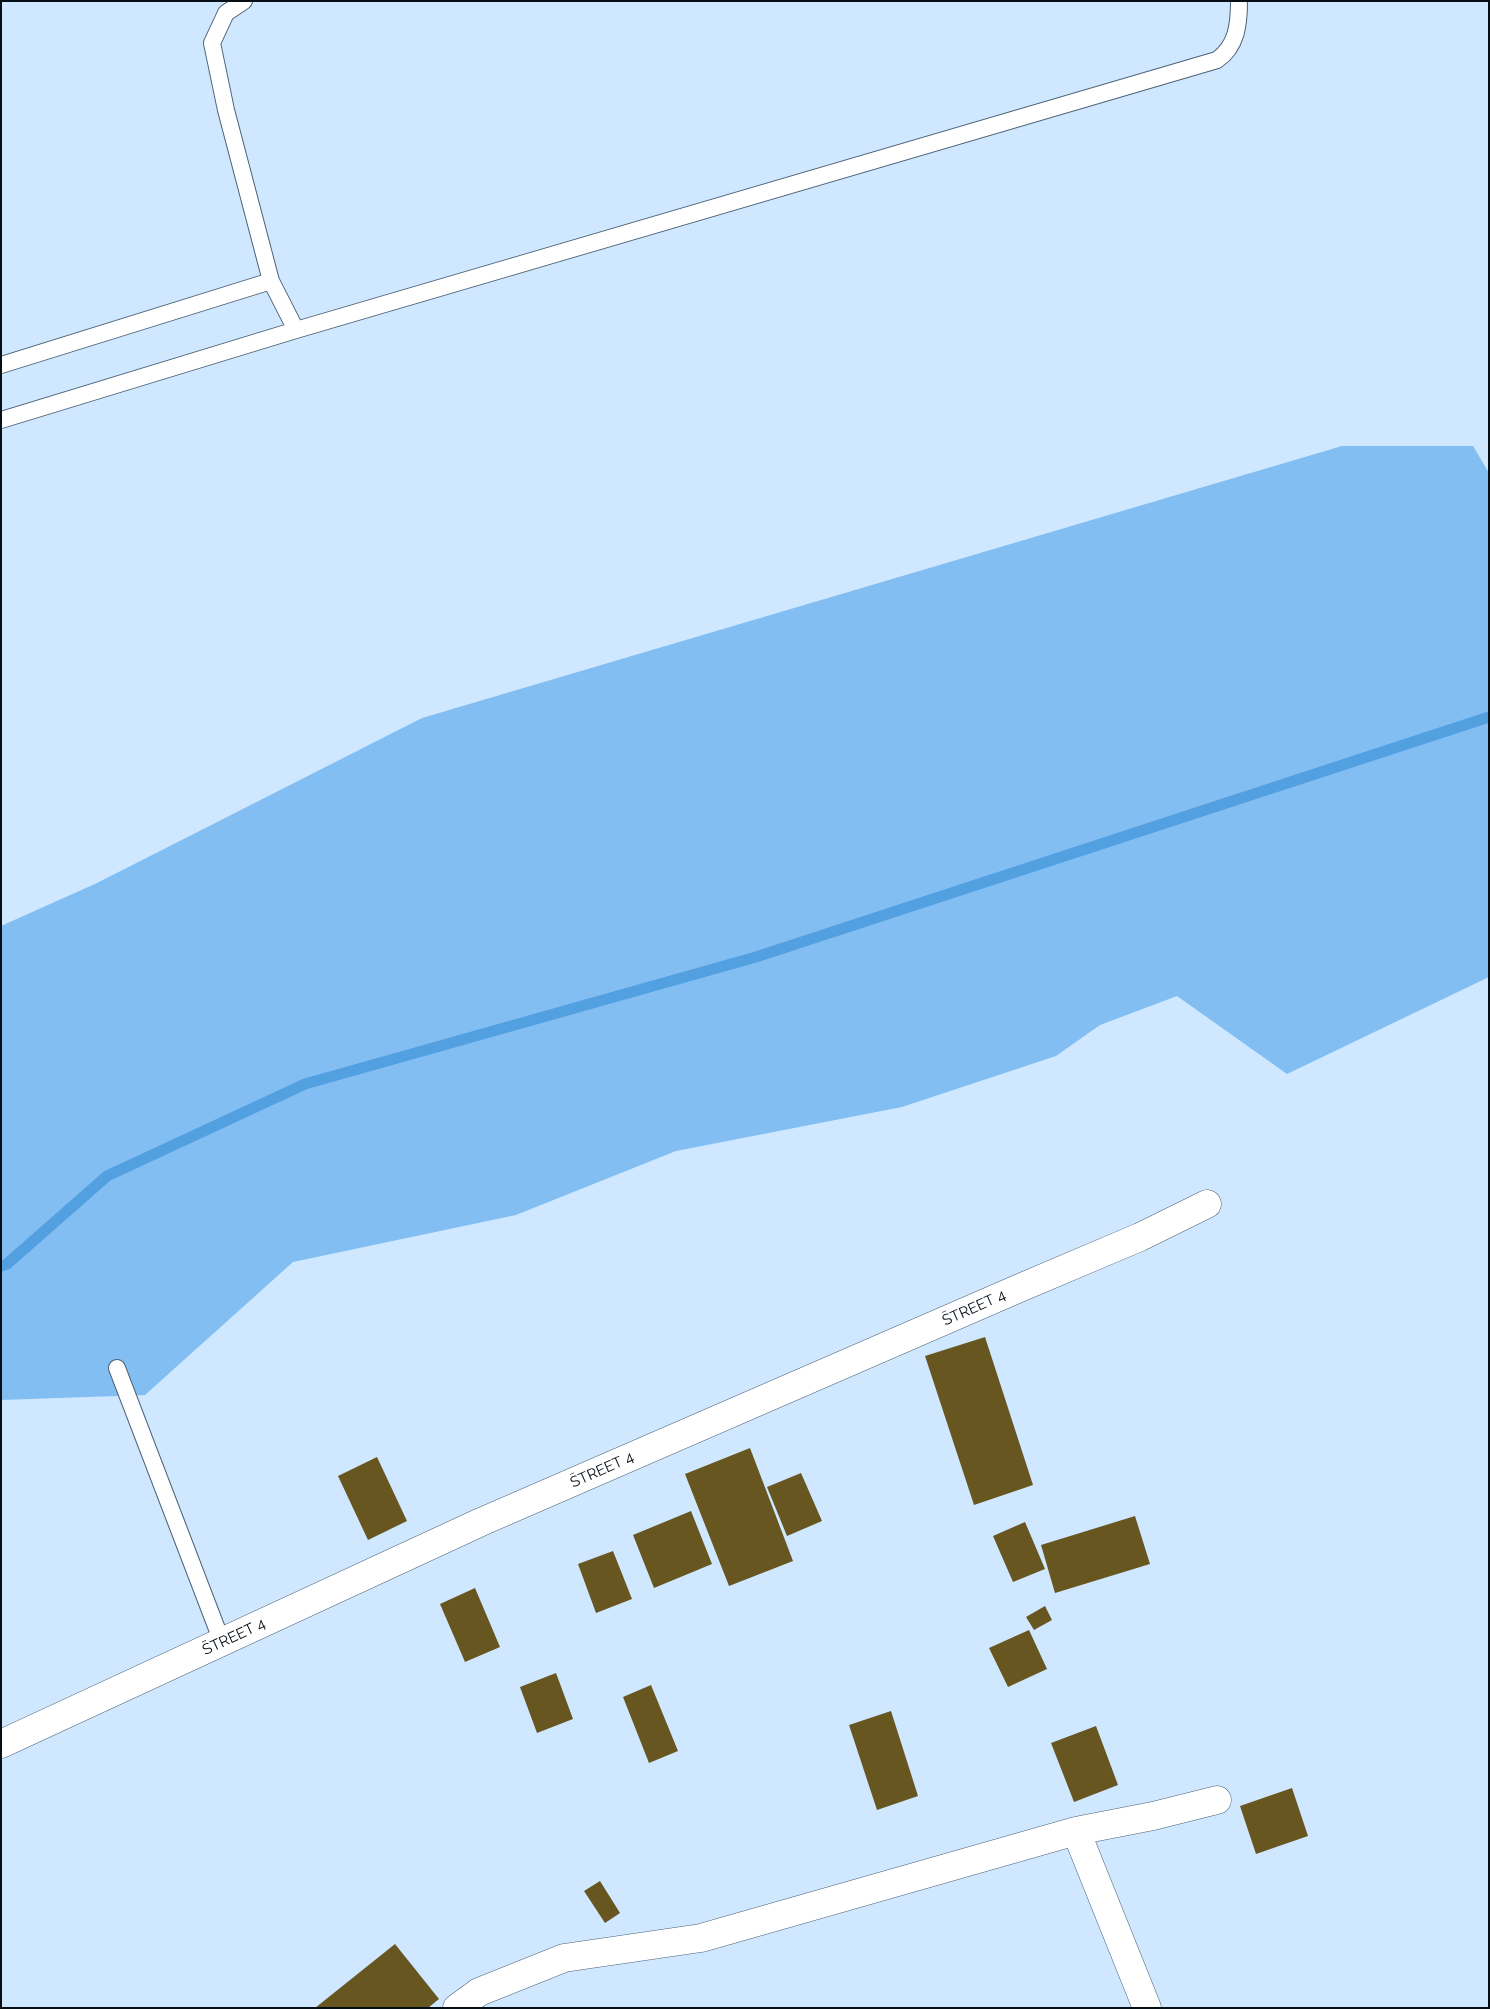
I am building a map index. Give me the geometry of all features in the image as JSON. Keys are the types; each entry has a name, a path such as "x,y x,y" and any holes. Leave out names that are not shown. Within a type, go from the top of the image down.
{"street":[{"name":"S̄TREET 4","path":"1,1744 481,1522 1140,1237 1207,1204"},
{"path":"457,2008 479,1992 564,1958 701,1938 1076,1831 1153,1816 1217,1800"},
{"path":"1076,1831 1147,2008"}],"lane":[{"path":"244,1 226,13 212,43 226,110 271,281 296,330"},
{"path":"1,420 296,330 1217,60 1226,54 1236,35 1239,21 1239,1"},
{"path":"1,365 271,281"},
{"path":"117,1368 222,1642"}],"shaded area":[{"path":"1342,446 1473,446 1489,473 1489,977 1287,1074 1177,996 1100,1025 1056,1056 902,1107 676,1151 516,1215 293,1262 145,1395 1,1400 1,926 97,883 422,718"}],"building":[{"path":"985,1337 1033,1485 974,1505 925,1356"},
{"path":"750,1448 793,1561 729,1586 685,1474"},
{"path":"377,1457 407,1521 368,1540 338,1476"},
{"path":"801,1473 822,1521 787,1536 767,1487"},
{"path":"691,1511 712,1564 654,1588 633,1535"},
{"path":"1135,1516 1150,1564 1055,1593 1041,1545"},
{"path":"1025,1522 1045,1569 1013,1582 993,1536"},
{"path":"613,1551 632,1599 596,1613 578,1564"},
{"path":"475,1588 500,1647 465,1662 440,1604"},
{"path":"1045,1606 1052,1620 1034,1630 1026,1617"},
{"path":"1029,1630 1047,1669 1008,1687 989,1648"},
{"path":"556,1673 573,1719 537,1733 520,1687"},
{"path":"651,1685 678,1751 649,1763 623,1697"},
{"path":"891,1711 918,1796 877,1810 849,1725"},
{"path":"1096,1726 1118,1785 1074,1802 1051,1743"},
{"path":"1292,1788 1308,1836 1256,1854 1240,1806"},
{"path":"600,1881 620,1913 605,1923 584,1891"},
{"path":"395,1944 439,1999 428,2008 315,2008"}],"waterway":[{"path":"1,1266 7,1264 107,1176 305,1084 756,957 1489,717"}]}
